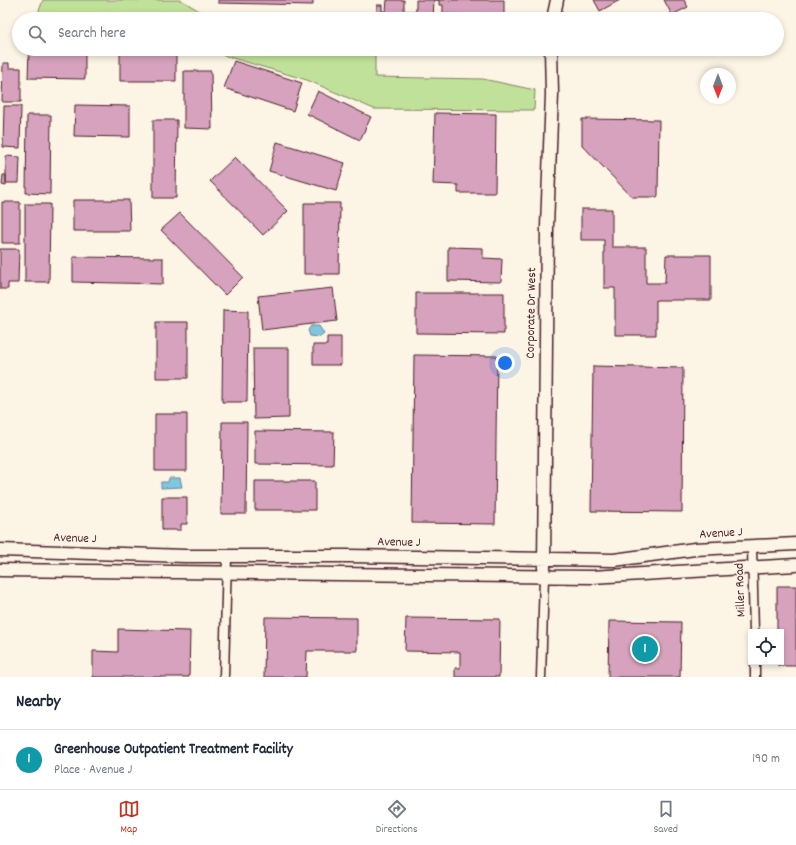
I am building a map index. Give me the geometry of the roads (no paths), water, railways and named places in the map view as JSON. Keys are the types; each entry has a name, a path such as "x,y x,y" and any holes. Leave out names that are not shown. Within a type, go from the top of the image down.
{"street":[{"path":"554,12 557,0"},
{"name":"Corporate Dr West","path":"544,577 547,233 552,99 551,56"},
{"name":"Avenue J","path":"0,550 227,556 348,556 614,560 695,549 796,544"},
{"name":"Miller Road","path":"752,547 754,629"},
{"path":"47,570 48,552"},
{"path":"224,677 227,556"},
{"path":"0,570 226,574 592,577 796,565"},
{"path":"541,677 544,577"},
{"path":"755,665 755,677"}],"water":[{"path":"311,326 319,326 324,334 320,337 310,336 308,330"},
{"path":"169,478 180,478 182,487 161,488 161,482 168,482"}],"place":[{"name":"Greenhouse Outpatient Treatment Facility","path":"645,649"}]}
